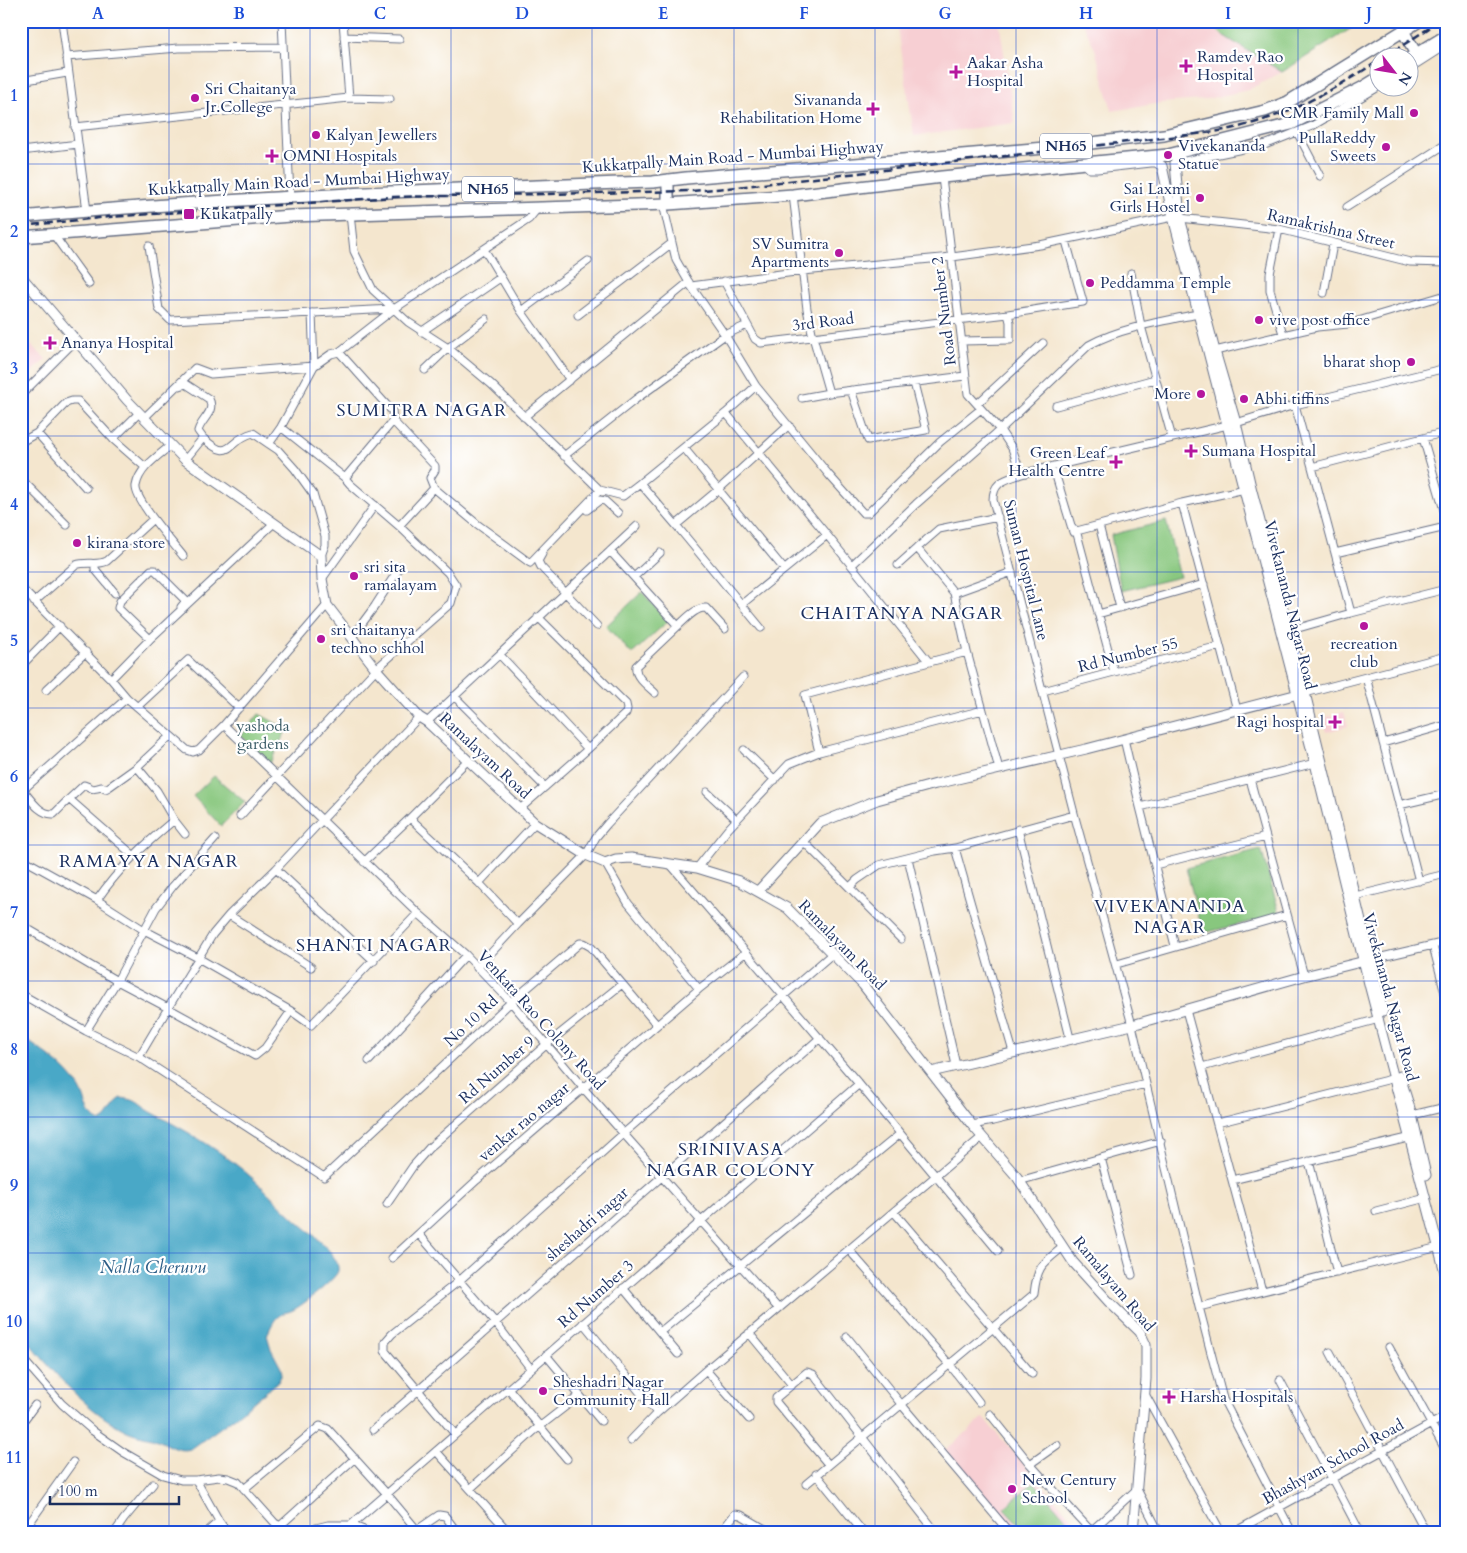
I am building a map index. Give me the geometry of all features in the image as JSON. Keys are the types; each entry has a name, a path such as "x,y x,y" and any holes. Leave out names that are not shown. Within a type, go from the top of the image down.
{"highway":[{"name":"Kukkatpally Main Road - Mumbai Highway","path":"21,217 290,196 653,182 1045,148 1164,135 1265,111 1288,102 1419,21"},
{"path":"1443,21 1446,26"},
{"path":"1403,31 1410,48"},
{"path":"1420,52 1446,36"},
{"name":"Kukkatpally Main Road - Mumbai Highway","path":"21,237 291,216 665,204 793,195 942,177 1168,155 1291,124 1370,83"},
{"path":"665,204 668,180"}],"street":[{"path":"62,21 67,73 86,211"},
{"path":"282,21 290,196"},
{"path":"343,21 349,98"},
{"path":"344,38 399,39"},
{"path":"1420,62 1446,45"},
{"path":"66,57 180,48 284,48"},
{"path":"21,81 67,73"},
{"path":"1175,163 1234,152 1273,142 1312,126 1370,92"},
{"path":"75,127 349,98 390,99"},
{"path":"1269,130 1273,142"},
{"path":"1297,132 1320,176"},
{"path":"21,151 78,144"},
{"path":"1347,207 1446,144"},
{"path":"1175,163 1182,151"},
{"name":"Vivekananda Nagar Road","path":"1084,162 1090,168 1151,162 1156,162 1162,166 1215,351 1232,423 1288,631 1315,763 1367,961 1412,1115 1414,1136 1426,1198 1442,1250"},
{"name":"Vivekananda Nagar Road","path":"1175,163 1177,217 1198,314 1232,423 1244,489 1355,896 1379,1019 1431,1197 1446,1276"},
{"name":"Road Number 2","path":"942,177 968,394 1000,430 1012,448 1021,474"},
{"path":"793,195 807,309 829,394"},
{"path":"665,204 676,260 756,386 829,475 860,510 866,514 1043,344"},
{"path":"269,444 281,427 314,366 331,354 339,352 394,309 529,220 537,209"},
{"path":"350,214 354,251 373,290 421,332 448,348 491,384 600,490 623,496 684,448 756,386"},
{"name":"Ramakrishna Street","path":"690,284 952,257 1066,241 1177,217 1279,229 1410,262 1446,263"},
{"path":"1279,229 1270,274 1270,290 1283,334"},
{"path":"53,234 88,284"},
{"name":"3rd Road","path":"724,281 755,339 761,343 960,320 1083,302 1066,241"},
{"path":"578,315 672,243"},
{"path":"1324,293 1333,244"},
{"path":"149,246 158,309 170,320 394,309"},
{"path":"484,249 521,311 570,380"},
{"path":"521,311 588,261"},
{"path":"1131,273 1141,326 1172,438"},
{"path":"21,276 142,415 185,460 321,556 325,545 325,536 313,494 295,469 278,450 253,433 239,439 222,451 215,449 198,431 211,409 209,399 186,384 176,387"},
{"path":"421,332 500,278"},
{"path":"524,417 690,284"},
{"path":"1215,351 1317,327 1348,324 1446,295"},
{"path":"312,313 314,366"},
{"path":"962,341 1010,340 1008,314"},
{"path":"852,565 1089,346 1106,336 1123,333 1141,326 1198,314"},
{"path":"425,370 448,348 486,319"},
{"path":"564,456 636,399 725,335 747,325"},
{"path":"21,395 76,340"},
{"path":"339,352 392,411 393,421 435,466 435,470 430,478 434,488 477,524 530,563 600,490"},
{"path":"113,439 176,387 194,368 211,374 314,366"},
{"name":"Suman Hospital Lane","path":"1292,1532 1223,1399 1199,1308 1117,964 1074,815 993,500 993,493 997,484 1021,474 1172,438 1295,405 1446,368"},
{"path":"802,398 965,376"},
{"path":"1056,406 1155,379"},
{"path":"851,390 868,440 926,430 914,383"},
{"path":"21,442 37,433 66,404 78,401 113,439 145,467"},
{"path":"1295,405 1351,613"},
{"path":"726,413 827,534 929,662"},
{"path":"345,478 393,421"},
{"path":"676,525 718,490 789,425"},
{"path":"240,816 376,669 451,604 456,585 448,573 399,526 345,478 281,427"},
{"path":"1312,468 1446,432"},
{"path":"37,433 86,488"},
{"path":"185,460 203,438"},
{"path":"1423,438 1446,517"},
{"path":"171,445 145,467 136,485 136,490 147,511 183,556"},
{"path":"684,448 784,569"},
{"path":"1053,466 1073,532 1182,503 1244,489"},
{"path":"21,479 67,525"},
{"path":"640,483 762,628"},
{"path":"399,526 434,488"},
{"path":"597,626 538,564 540,556 596,501 605,501 618,513"},
{"path":"1182,503 1237,710"},
{"path":"322,579 375,506"},
{"path":"898,565 939,529 998,517"},
{"path":"34,602 76,565 82,562 101,564 107,561 153,519"},
{"path":"111,679 150,638 274,524"},
{"path":"1099,525 1120,608"},
{"path":"427,722 637,526"},
{"path":"1335,553 1446,527"},
{"path":"1076,530 1114,672"},
{"path":"742,604 827,534"},
{"path":"916,548 954,593 967,652 998,769"},
{"path":"610,551 678,626"},
{"path":"634,577 660,553"},
{"name":"Ramalayam Road","path":"321,556 322,579 327,605 376,669 419,717 427,722 534,823 586,855 605,863 616,859 631,858 697,868 739,881 787,908 863,985 972,1125 1019,1181 1073,1262 1109,1302 1140,1332 1146,1345 1133,1532"},
{"path":"94,564 95,569 115,593"},
{"path":"352,637 400,567"},
{"path":"150,638 117,606 120,600 154,570 160,573 186,602 167,622"},
{"path":"954,593 1012,572"},
{"path":"1098,614 1204,584"},
{"path":"22,588 86,652 127,698 187,750 194,752 199,750 224,725 327,605"},
{"path":"1288,631 1446,589"},
{"path":"654,693 636,674 636,666 678,626 704,607 725,629"},
{"path":"520,809 588,749 626,713 627,709 626,704 538,617"},
{"path":"21,666 60,626"},
{"name":"Rd Number 55","path":"1043,691 1220,646"},
{"path":"46,690 86,652"},
{"path":"819,752 805,695 967,652"},
{"path":"500,655 588,749"},
{"path":"758,891 820,823 826,819 878,800 1446,656"},
{"path":"137,707 188,660 239,708"},
{"path":"477,968 586,855 606,824 743,677"},
{"path":"1366,677 1419,881"},
{"path":"454,696 545,788"},
{"path":"127,698 22,789 42,812 54,814 84,785 90,790 109,787 137,767 170,736"},
{"path":"697,868 737,820 789,764 819,752 982,710"},
{"path":"21,994 86,1032 139,1057 213,934 228,915 276,869 419,717"},
{"name":"Venkata Rao Colony Road","path":"224,725 364,862 466,955 511,1002 700,1222 778,1308"},
{"path":"1383,743 1446,726"},
{"path":"1124,739 1174,946"},
{"path":"744,750 774,780"},
{"path":"364,862 468,760"},
{"path":"1140,807 1315,763"},
{"path":"137,767 157,791 174,820 185,834"},
{"path":"1250,779 1304,976"},
{"path":"707,792 737,820"},
{"path":"1399,805 1446,794"},
{"path":"69,799 133,855"},
{"path":"850,887 879,865 955,848 1074,815"},
{"path":"410,818 479,883 518,924"},
{"path":"97,900 112,878 133,855 174,820"},
{"path":"479,883 534,823"},
{"path":"1018,829 1070,1038"},
{"path":"1155,866 1266,837"},
{"path":"86,1032 117,982 156,908 173,886 215,840"},
{"path":"804,842 902,939"},
{"path":"955,848 1013,1052"},
{"path":"21,858 97,900 144,930 198,958 291,1011 311,1025 418,913"},
{"path":"908,858 956,1065"},
{"path":"605,863 628,903 699,989"},
{"path":"670,864 820,1038 998,1251"},
{"path":"276,869 374,961"},
{"path":"1355,896 1446,874"},
{"path":"228,915 311,967"},
{"path":"1117,964 1174,946 1287,915"},
{"path":"21,925 117,982 255,1056 266,1048 291,1011"},
{"path":"931,1072 1132,1025 1304,976 1446,942"},
{"name":"No 10 Rd","path":"139,1057 324,1178 511,1002 580,943 584,943 591,948 657,1025"},
{"path":"1433,946 1446,997"},
{"name":"venkat rao nagar","path":"392,1258 477,1180 699,989 746,952"},
{"path":"456,1434 385,1352 385,1342 392,1334 459,1281 624,1133 832,954"},
{"path":"369,1061 466,955"},
{"name":"Rd Number 9","path":"388,1204 413,1166 464,1116 622,984"},
{"path":"1186,1010 1262,1291"},
{"path":"1202,1068 1379,1019"},
{"name":"sheshadri nagar","path":"373,1430 820,1038"},
{"path":"1216,1123 1395,1078"},
{"name":"Rd Number 3","path":"351,1525 858,1084"},
{"path":"972,1125 1146,1084"},
{"path":"1412,1115 1446,1107"},
{"path":"660,1332 900,1134"},
{"path":"1232,1180 1414,1136"},
{"path":"631,1440 657,1413 706,1370 982,1137"},
{"path":"1019,1181 1160,1141"},
{"path":"1101,1158 1132,1274"},
{"path":"1309,1161 1337,1273"},
{"path":"1376,1211 1426,1198"},
{"path":"894,1212 1032,1374"},
{"path":"419,1234 495,1322 531,1368"},
{"path":"806,1484 1034,1294 1036,1277 1040,1268 1045,1261 1063,1247"},
{"path":"849,1250 950,1365 979,1402"},
{"path":"1199,1308 1337,1273 1442,1250"},
{"path":"623,1288 678,1354"},
{"path":"583,1323 657,1413"},
{"path":"749,1333 792,1385"},
{"path":"848,1337 900,1404 1009,1532"},
{"path":"1389,1347 1446,1451"},
{"path":"1330,1352 1426,1532"},
{"path":"546,1355 601,1420"},
{"path":"21,1357 62,1404 94,1431 122,1452 163,1475 181,1480 219,1477 238,1482 262,1510 275,1522 290,1531 304,1531 328,1525 351,1525 369,1532"},
{"path":"706,1370 749,1419"},
{"path":"828,1464 776,1402 776,1398 807,1372 812,1373 936,1532"},
{"path":"1280,1380 1360,1532"},
{"path":"508,1388 567,1459"},
{"path":"1144,1393 1221,1532"},
{"path":"470,1489 540,1427 579,1396"},
{"path":"21,1424 35,1405"},
{"path":"990,1414 1030,1464 1090,1531 1137,1490 1159,1532"},
{"name":"Bhashyam School Road","path":"1234,1532 1446,1416"},
{"path":"244,1489 320,1426 328,1429 387,1494 415,1531 439,1515 445,1516 457,1532"},
{"path":"1030,1464 1056,1445"},
{"path":"436,1452 507,1530"},
{"path":"281,1525 354,1458"},
{"path":"23,1532 73,1462"},
{"path":"816,1474 863,1532"},
{"path":"196,1480 226,1532"},
{"path":"115,1532 153,1484"},
{"path":"721,1532 735,1514 741,1515 770,1532"},
{"path":"207,1532 219,1521"}],"shaded area":[{"name":"Aakar Asha Hospital","path":"897,21 999,21 1015,123 914,136"},
{"name":"Ramdev Rao Hospital","path":"1082,21 1208,21 1221,34 1282,72 1248,90 1202,100 1161,103 1112,111 1095,49"},
{"path":"21,336 46,359 21,383"},
{"name":"Ragi hospital","path":"1344,712 1348,726 1326,732 1323,718"},
{"name":"New Century School","path":"983,1418 1079,1526 1073,1532 1017,1532 945,1451"}],"green space":[{"path":"1208,21 1363,21 1282,72 1221,34"},
{"path":"1166,521 1180,577 1121,591 1111,535"},
{"path":"642,592 668,621 632,654 606,626"},
{"name":"yashoda gardens","path":"259,714 287,729 269,765 241,736"},
{"path":"214,776 245,802 221,826 193,796"},
{"path":"1261,849 1280,915 1203,933 1186,868"},
{"path":"1034,1482 1072,1526 1065,1532 1026,1532 1004,1508"}],"water":[{"name":"Nalla Cheruvu","path":"21,1036 53,1059 67,1072 82,1092 89,1112 95,1120 100,1122 106,1118 120,1098 135,1101 188,1132 211,1146 250,1175 328,1249 337,1264 338,1271 336,1275 325,1286 297,1308 283,1313 271,1326 267,1335 271,1349 281,1368 282,1374 278,1382 191,1449 177,1449 155,1439 129,1432 95,1411 68,1387 21,1333"}],"railway":[{"path":"1398,48 1440,21"},
{"path":"21,226 109,217 393,197 692,191 1214,132 1281,114 1321,95 1370,66"}],"place":[{"name":"Ramdev Rao Hospital","path":"1186,66"},
{"name":"Aakar Asha Hospital","path":"956,72"},
{"name":"Sri Chaitanya Jr.College","path":"195,98"},
{"name":"Sivananda Rehabilitation Home","path":"873,109"},
{"name":"CMR Family Mall","path":"1414,113"},
{"name":"Kalyan Jewellers","path":"316,135"},
{"name":"PullaReddy Sweets","path":"1386,147"},
{"name":"Vivekananda Statue","path":"1168,155"},
{"name":"OMNI Hospitals","path":"272,156"},
{"name":"Sai Laxmi Girls Hostel","path":"1200,198"},
{"name":"Kukatpally","path":"189,214"},
{"name":"SV Sumitra Apartments","path":"839,253"},
{"name":"Peddamma Temple","path":"1090,283"},
{"name":"vive post office","path":"1259,320"},
{"name":"Ananya Hospital","path":"50,343"},
{"name":"bharat shop","path":"1411,362"},
{"name":"More","path":"1201,394"},
{"name":"Abhi tiffins","path":"1244,399"},
{"name":"Sumana Hospital","path":"1191,451"},
{"name":"Green Leaf Health Centre","path":"1116,462"},
{"name":"kirana store","path":"77,543"},
{"name":"sri sita ramalayam","path":"354,576"},
{"name":"recreation club","path":"1364,626"},
{"name":"sri chaitanya techno schhol","path":"321,639"},
{"name":"Ragi hospital","path":"1335,722"},
{"name":"Sheshadri Nagar Community Hall","path":"543,1391"},
{"name":"Harsha Hospitals","path":"1169,1397"},
{"name":"New Century School","path":"1012,1489"}],"district":[{"name":"SUMITRA NAGAR","path":"422,410"},
{"name":"CHAITANYA NAGAR","path":"902,613"},
{"name":"RAMAYYA NAGAR","path":"149,861"},
{"name":"VIVEKANANDA NAGAR","path":"1170,916"},
{"name":"SHANTI NAGAR","path":"374,945"},
{"name":"SRINIVASA NAGAR COLONY","path":"731,1159"}]}
